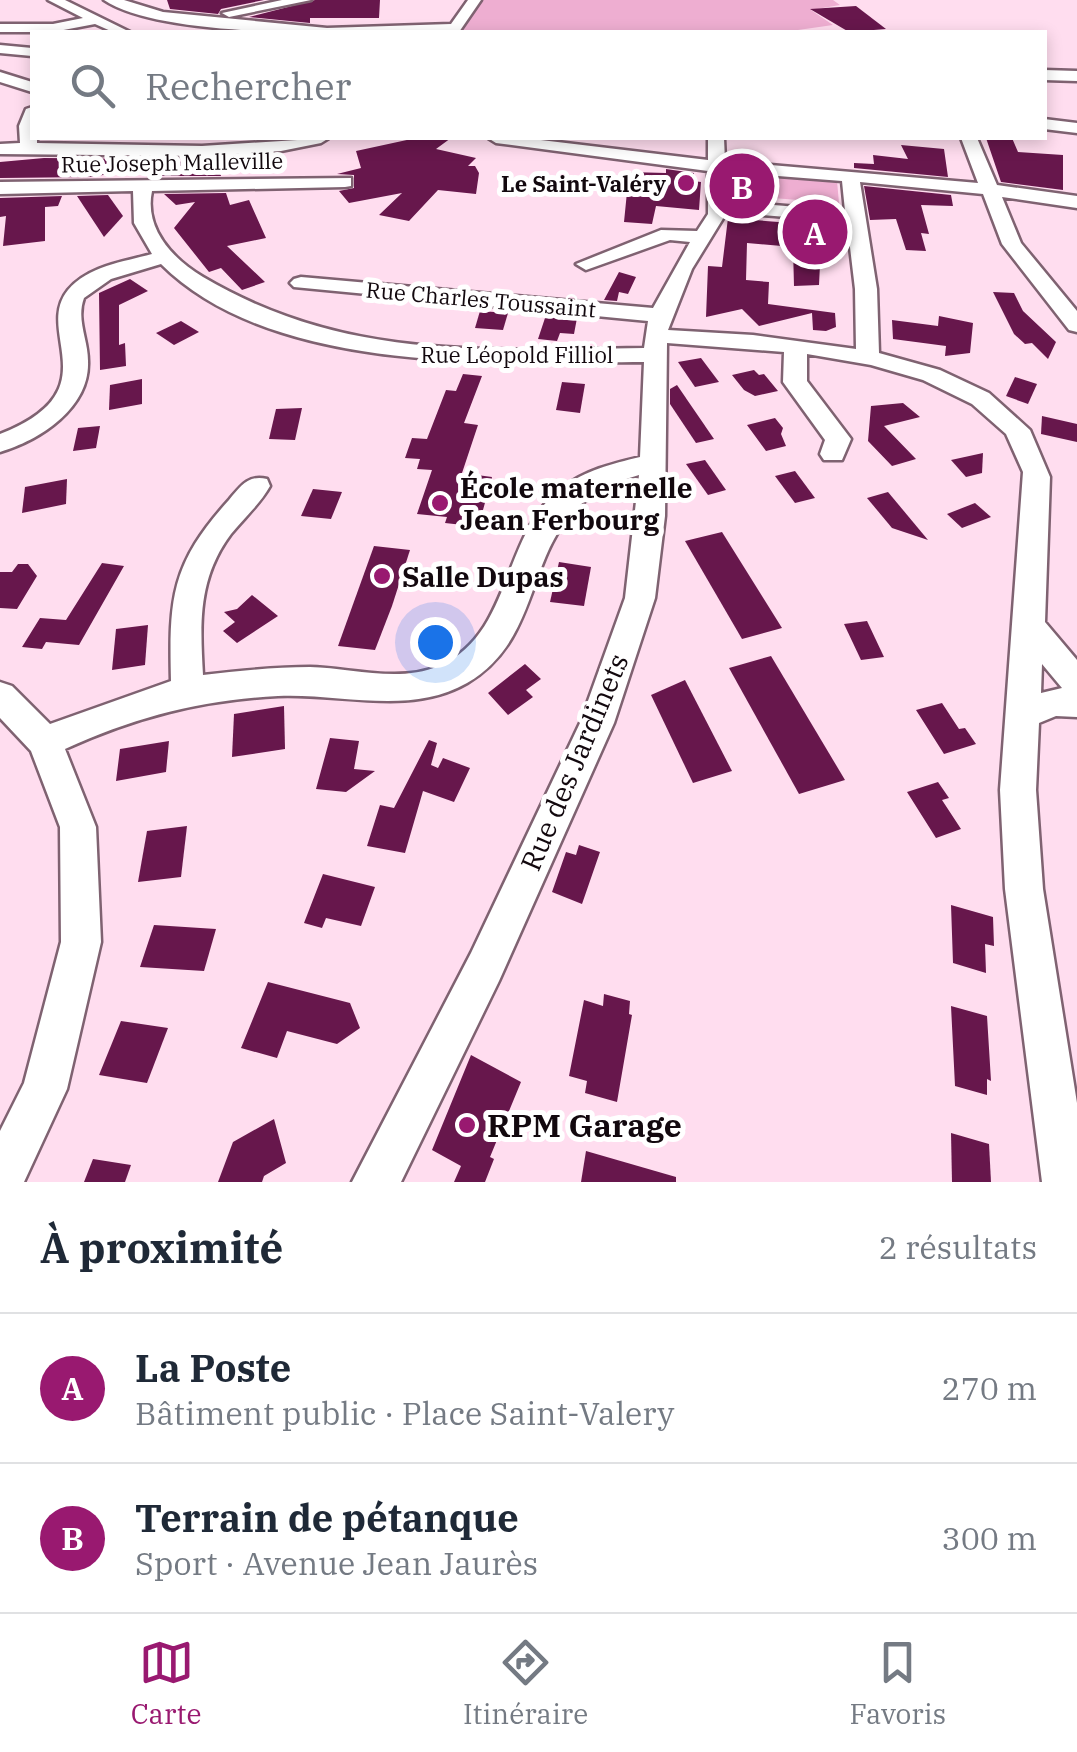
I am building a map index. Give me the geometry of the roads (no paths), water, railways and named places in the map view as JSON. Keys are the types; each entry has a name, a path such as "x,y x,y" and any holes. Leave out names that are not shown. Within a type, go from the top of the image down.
{"street":[{"path":"54,0 72,19 75,30"},
{"path":"110,0 162,16 306,30"},
{"path":"213,21 236,10 305,0"},
{"path":"453,30 475,0"},
{"path":"0,28 72,19 99,27"},
{"path":"0,49 30,52"},
{"path":"1047,75 1077,76"},
{"path":"0,76 30,86"},
{"path":"29,148 26,126 30,117"},
{"path":"1047,124 1077,128"},
{"path":"0,149 188,152 264,148 310,140"},
{"path":"507,140 582,153 850,176 1077,202"},
{"path":"716,140 720,206 854,217"},
{"path":"969,140 1012,244 1077,325"},
{"path":"850,176 866,289 868,356"},
{"name":"Rue Joseph Malleville","path":"0,188 345,182"},
{"path":"0,443 31,430 64,401 77,366 68,305 75,294 99,278 161,258 143,220 140,195 144,184"},
{"name":"Rue des Jardinets","path":"376,1182 485,967 597,722 640,598 650,516 657,335 720,206"},
{"path":"586,264 668,234 702,237"},
{"name":"Rue Léopold Filliol","path":"161,258 208,292 254,315 297,331 370,348 469,357 657,335"},
{"name":"Rue Charles Toussaint","path":"301,283 657,335"},
{"path":"657,335 868,356 928,373 962,389 1000,415 1023,440 1036,473 1018,790 1024,890 1066,1182"},
{"path":"796,346 795,382 838,440 833,454"},
{"path":"45,742 95,720 186,691 310,681 421,686 455,674 482,656 498,638 541,527 564,502 618,468 652,463"},
{"path":"186,691 186,595 222,523 257,486"},
{"path":"1029,625 1077,684"},
{"path":"0,696 45,742 78,827 81,942 45,1089 0,1181"},
{"path":"1023,714 1056,702 1077,703"}],"place":[{"name":"Le Saint-Valéry","path":"686,183"},
{"name":"Terrain de pétanque","path":"742,186"},
{"name":"La Poste","path":"815,232"},
{"name":"École maternelle Jean Ferbourg","path":"440,503"},
{"name":"Salle Dupas","path":"382,576"},
{"name":"RPM Garage","path":"467,1125"}]}
